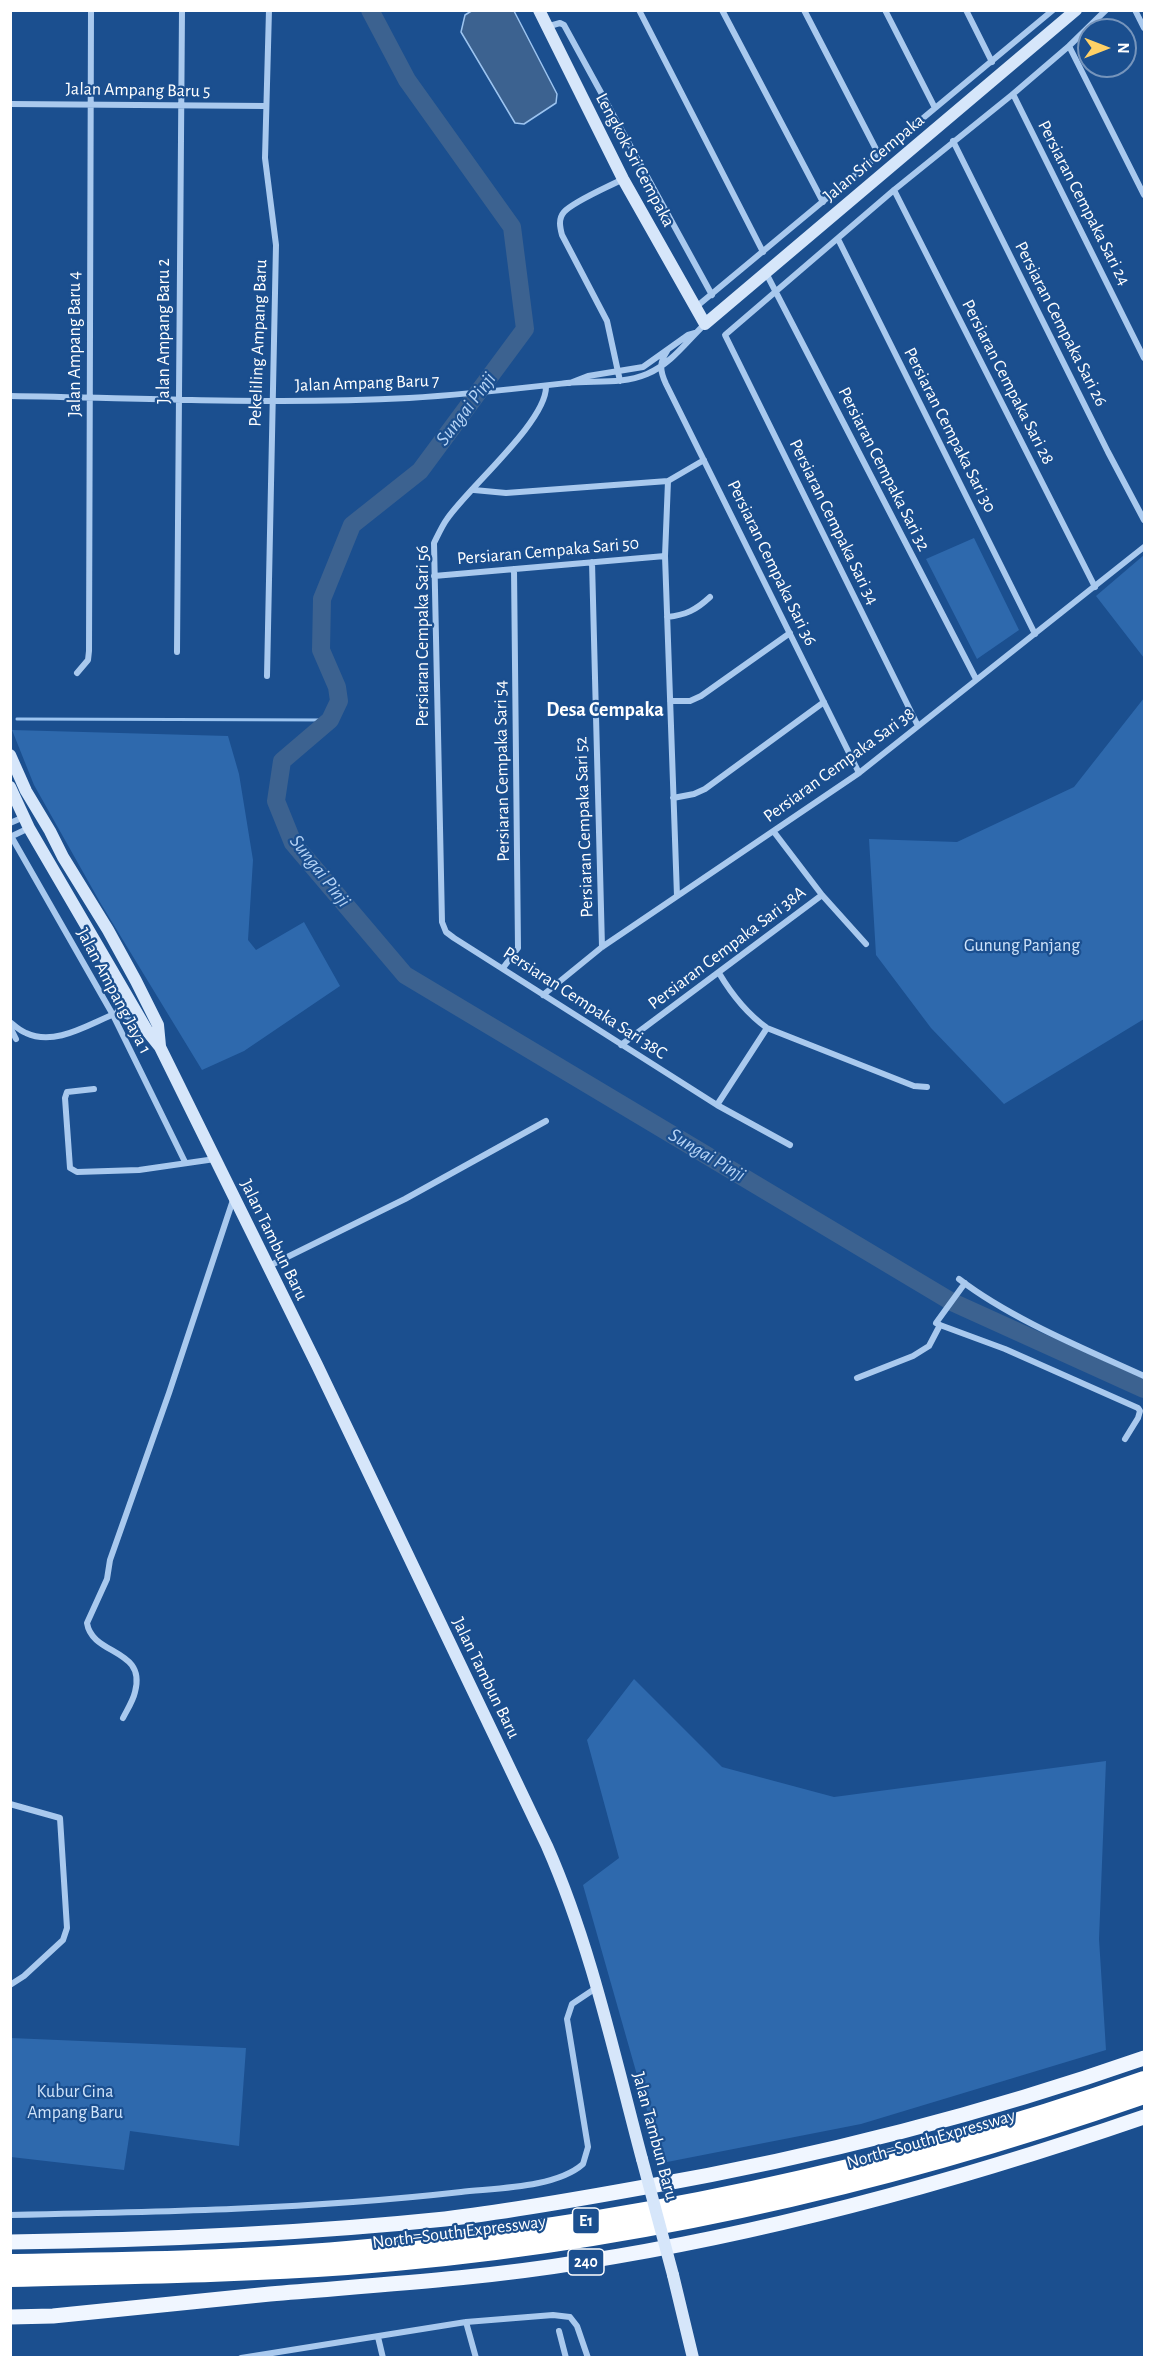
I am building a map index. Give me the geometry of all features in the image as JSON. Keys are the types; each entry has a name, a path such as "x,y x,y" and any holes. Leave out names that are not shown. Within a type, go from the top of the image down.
{"highway":[{"name":"North–South Expressway","path":"10,2263 176,2260 292,2254 448,2241 576,2223 822,2175 987,2131 1144,2080"},
{"name":"North–South Expressway","path":"10,2278 176,2274 348,2266 460,2255 579,2239 765,2204 836,2188 982,2148 1144,2095"}],"main road":[{"name":"Lengkok Sri Cempaka","path":"539,10 623,179 694,309 705,324"},
{"name":"Jalan Sri Cempaka","path":"705,324 1076,10"},
{"path":"10,755 26,791 63,857"},
{"path":"10,768 29,808 28,822"},
{"path":"10,788 28,822 63,857"},
{"path":"10,798 10,806"},
{"name":"Jalan Tambun Baru","path":"28,822 143,1023 160,1047 216,1159 233,1200 317,1365 547,1846 570,1903 597,1988 693,2358"},
{"name":"Jalan Tambun Baru","path":"63,857 136,981 158,1025 160,1047"},
{"path":"10,2242 269,2234 446,2219 573,2200 756,2166 900,2132 1031,2096 1144,2058"},
{"name":"240","path":"10,2317 53,2316 451,2279 592,2261 739,2234 830,2213 1006,2164 1144,2117"}],"street":[{"name":"Jalan Ampang Baru 4","path":"77,673 88,660 89,651 91,10"},
{"name":"Jalan Ampang Baru 2","path":"177,652 182,10"},
{"name":"Pekeliling Ampang Baru","path":"267,676 276,245 265,158 269,10"},
{"path":"639,10 762,252"},
{"path":"722,10 824,202"},
{"path":"804,10 879,155"},
{"path":"885,10 935,108"},
{"path":"966,10 992,62"},
{"path":"776,292 894,190 1013,94 1106,10"},
{"path":"1135,10 1144,28"},
{"path":"694,309 1052,11"},
{"path":"546,27 560,23 564,25 712,295"},
{"path":"1069,45 1144,195"},
{"name":"Persiaran Cempaka Sari 24","path":"1013,94 1144,358"},
{"name":"Jalan Ampang Baru 5","path":"10,104 265,106"},
{"name":"Persiaran Cempaka Sari 26","path":"953,141 1144,520"},
{"path":"620,381 621,371 608,321 562,235 560,219 569,208 623,179"},
{"name":"Persiaran Cempaka Sari 28","path":"894,190 1095,587"},
{"name":"Persiaran Cempaka Sari 30","path":"838,239 1035,634"},
{"name":"Persiaran Cempaka Sari 32","path":"765,273 976,679"},
{"name":"Persiaran Cempaka Sari 34","path":"776,292 725,337 918,726"},
{"name":"Jalan Sri Cempaka","path":"507,391 569,383 620,381 647,374 660,367 705,324"},
{"name":"Jalan Sri Cempaka","path":"569,383 588,376 643,366 688,335 695,333"},
{"path":"621,371 660,367 667,351"},
{"name":"Persiaran Cempaka Sari 36","path":"660,367 666,384 859,773"},
{"name":"Persiaran Cempaka Sari 56","path":"442,922 434,543 447,518 527,427 546,395 546,387"},
{"name":"Jalan Ampang Baru 7","path":"10,396 271,400 399,399 507,391"},
{"path":"474,490 506,493 668,481 704,460"},
{"path":"668,481 665,556 677,896"},
{"name":"Persiaran Cempaka Sari 38","path":"543,995 603,947 859,773 1144,547"},
{"name":"Persiaran Cempaka Sari 50","path":"434,576 665,556"},
{"name":"Persiaran Cempaka Sari 52","path":"592,562 603,947"},
{"name":"Persiaran Cempaka Sari 54","path":"503,968 518,948 514,569"},
{"path":"667,618 683,616 696,610 710,597"},
{"path":"670,701 690,701 701,696 790,633"},
{"path":"673,798 694,794 705,789 824,702"},
{"path":"10,823 28,822"},
{"path":"11,837 28,822"},
{"name":"Persiaran Cempaka Sari 38A","path":"774,832 822,895 866,944"},
{"name":"Jalan Ampang Jaya 1","path":"11,837 115,1014 185,1162"},
{"name":"Persiaran Cempaka Sari 38A","path":"621,1045 822,895"},
{"name":"Persiaran Cempaka Sari 38C","path":"442,922 446,932 543,995 717,1105 790,1146"},
{"path":"718,973 735,1000 751,1017 767,1028 914,1086 927,1087"},
{"path":"115,1014 121,993 118,977"},
{"path":"10,1022 24,1033 48,1038 78,1030 115,1014 143,1023"},
{"path":"10,1027 16,1039"},
{"path":"717,1105 767,1028"},
{"path":"94,1089 73,1089 67,1092 65,1098 70,1168 77,1172 140,1170 216,1159"},
{"path":"267,1267 405,1199 546,1121"},
{"path":"123,1718 135,1692 137,1673 129,1661 93,1636 87,1623 107,1579 110,1560 169,1393 233,1200"},
{"path":"1125,1439 1138,1418 1140,1411 1137,1408 1005,1349 936,1323 958,1292 962,1281 981,1296 1144,1376"},
{"path":"857,1378 913,1356 929,1346 935,1339 940,1325"},
{"path":"10,1804 60,1818 67,1928 63,1940 24,1976 10,1985"},
{"path":"10,2216 223,2210 363,2202 507,2187 562,2175 583,2163 588,2147 567,2019 572,2004 597,1988"},
{"path":"241,2358 287,2354 466,2322 553,2314 570,2317 577,2326 588,2358"},
{"path":"466,2322 476,2358"},
{"path":"559,2331 566,2358"},
{"path":"378,2337 383,2358"}],"green space":[{"path":"974,538 1019,630 977,659 926,559"},
{"path":"1144,555 1144,658 1096,596"},
{"name":"Gunung Panjang","path":"1144,698 1144,1019 1004,1104 931,1028 876,955 869,839 957,842 1074,787"},
{"path":"12,730 228,736 239,774 253,860 248,940 256,950 304,922 340,986 244,1051 202,1070 101,904 34,785"},
{"path":"634,1679 722,1767 834,1797 1106,1761 1099,1939 1106,2050 861,2124 662,2163 583,1885 619,1858 587,1740"},
{"name":"Kubur Cina Ampang Baru","path":"11,2038 246,2048 239,2146 130,2131 124,2170 11,2157"}],"shaded area":[{"path":"473,10 514,11 557,94 556,103 524,124 515,123 461,32 465,15"}],"waterway":[{"name":"Sungai Pinji","path":"370,10 407,80 512,227 525,329 420,471 352,525 322,599 321,650 337,687 339,701 330,720 282,761 276,801 293,843 405,975 952,1302 1144,1389"},
{"path":"17,719 330,720"}],"district":[{"name":"Desa Cempaka","path":"605,710"}]}
